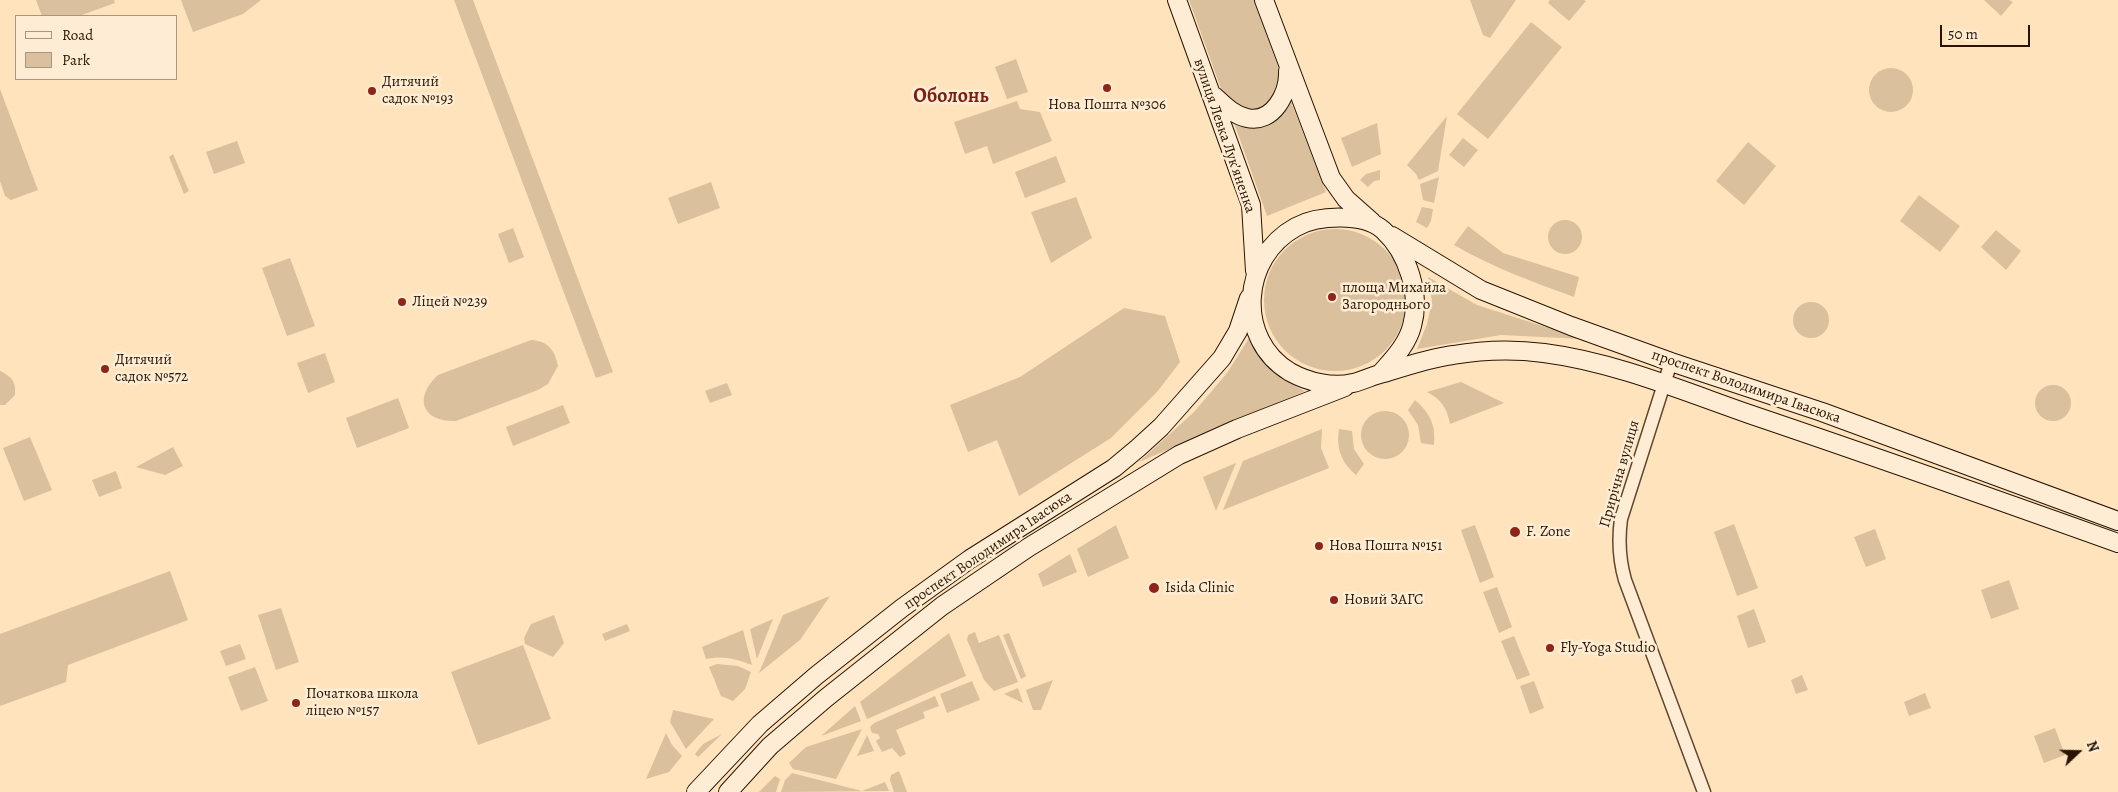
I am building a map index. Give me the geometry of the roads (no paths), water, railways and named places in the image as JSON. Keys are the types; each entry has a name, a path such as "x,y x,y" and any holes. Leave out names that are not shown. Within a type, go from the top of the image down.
{"main road":[{"name":"вулиця Левка Лукʼяненка","path":"1177,0 1251,205 1253,282"},
{"path":"1264,0 1330,178 1346,199 1379,227 1401,253 1411,276 1416,301 1412,326 1401,350 1380,374 1352,384 1330,384 1311,381 1288,370 1269,353 1258,334 1253,312 1253,282 1265,253 1279,239 1298,226 1320,218 1347,218 1379,227"},
{"path":"1211,92 1225,107 1236,114 1248,118 1258,118 1276,107 1286,92 1288,80 1287,65"},
{"name":"проспект Володимира Івасюка","path":"1379,227 1481,290 1571,326 1671,362 1822,412 2118,521"},
{"name":"проспект Володимира Івасюка","path":"696,792 760,724 817,675 894,614 970,559 1114,468 1161,427 1222,358 1238,331 1253,282"},
{"name":"проспект Володимира Івасюка","path":"1380,374 1452,355 1507,351 1542,352 1584,360 1664,385 2118,542"},
{"name":"проспект Володимира Івасюка","path":"728,792 770,746 826,698 942,606 1029,547 1179,455 1237,429 1352,384"}],"street":[{"name":"Прирічна вулиця","path":"1671,362 1621,519 1618,539 1624,580 1704,792"}],"place":[{"name":"Нова Пошта №306","path":"1107,88"},
{"name":"Дитячий садок №193","path":"372,91"},
{"name":"площа Михайла Загороднього","path":"1332,297"},
{"name":"Ліцей №239","path":"402,302"},
{"name":"Дитячий садок №572","path":"105,369"},
{"name":"F. Zone","path":"1515,532"},
{"name":"Нова Пошта №151","path":"1319,546"},
{"name":"Isida Clinic","path":"1154,588"},
{"name":"Новий ЗАГС","path":"1334,600"},
{"name":"Fly-Yoga Studio","path":"1550,648"},
{"name":"Початкова школа ліцею №157","path":"296,703"}],"district":[{"name":"Оболонь","path":"951,97"}]}
